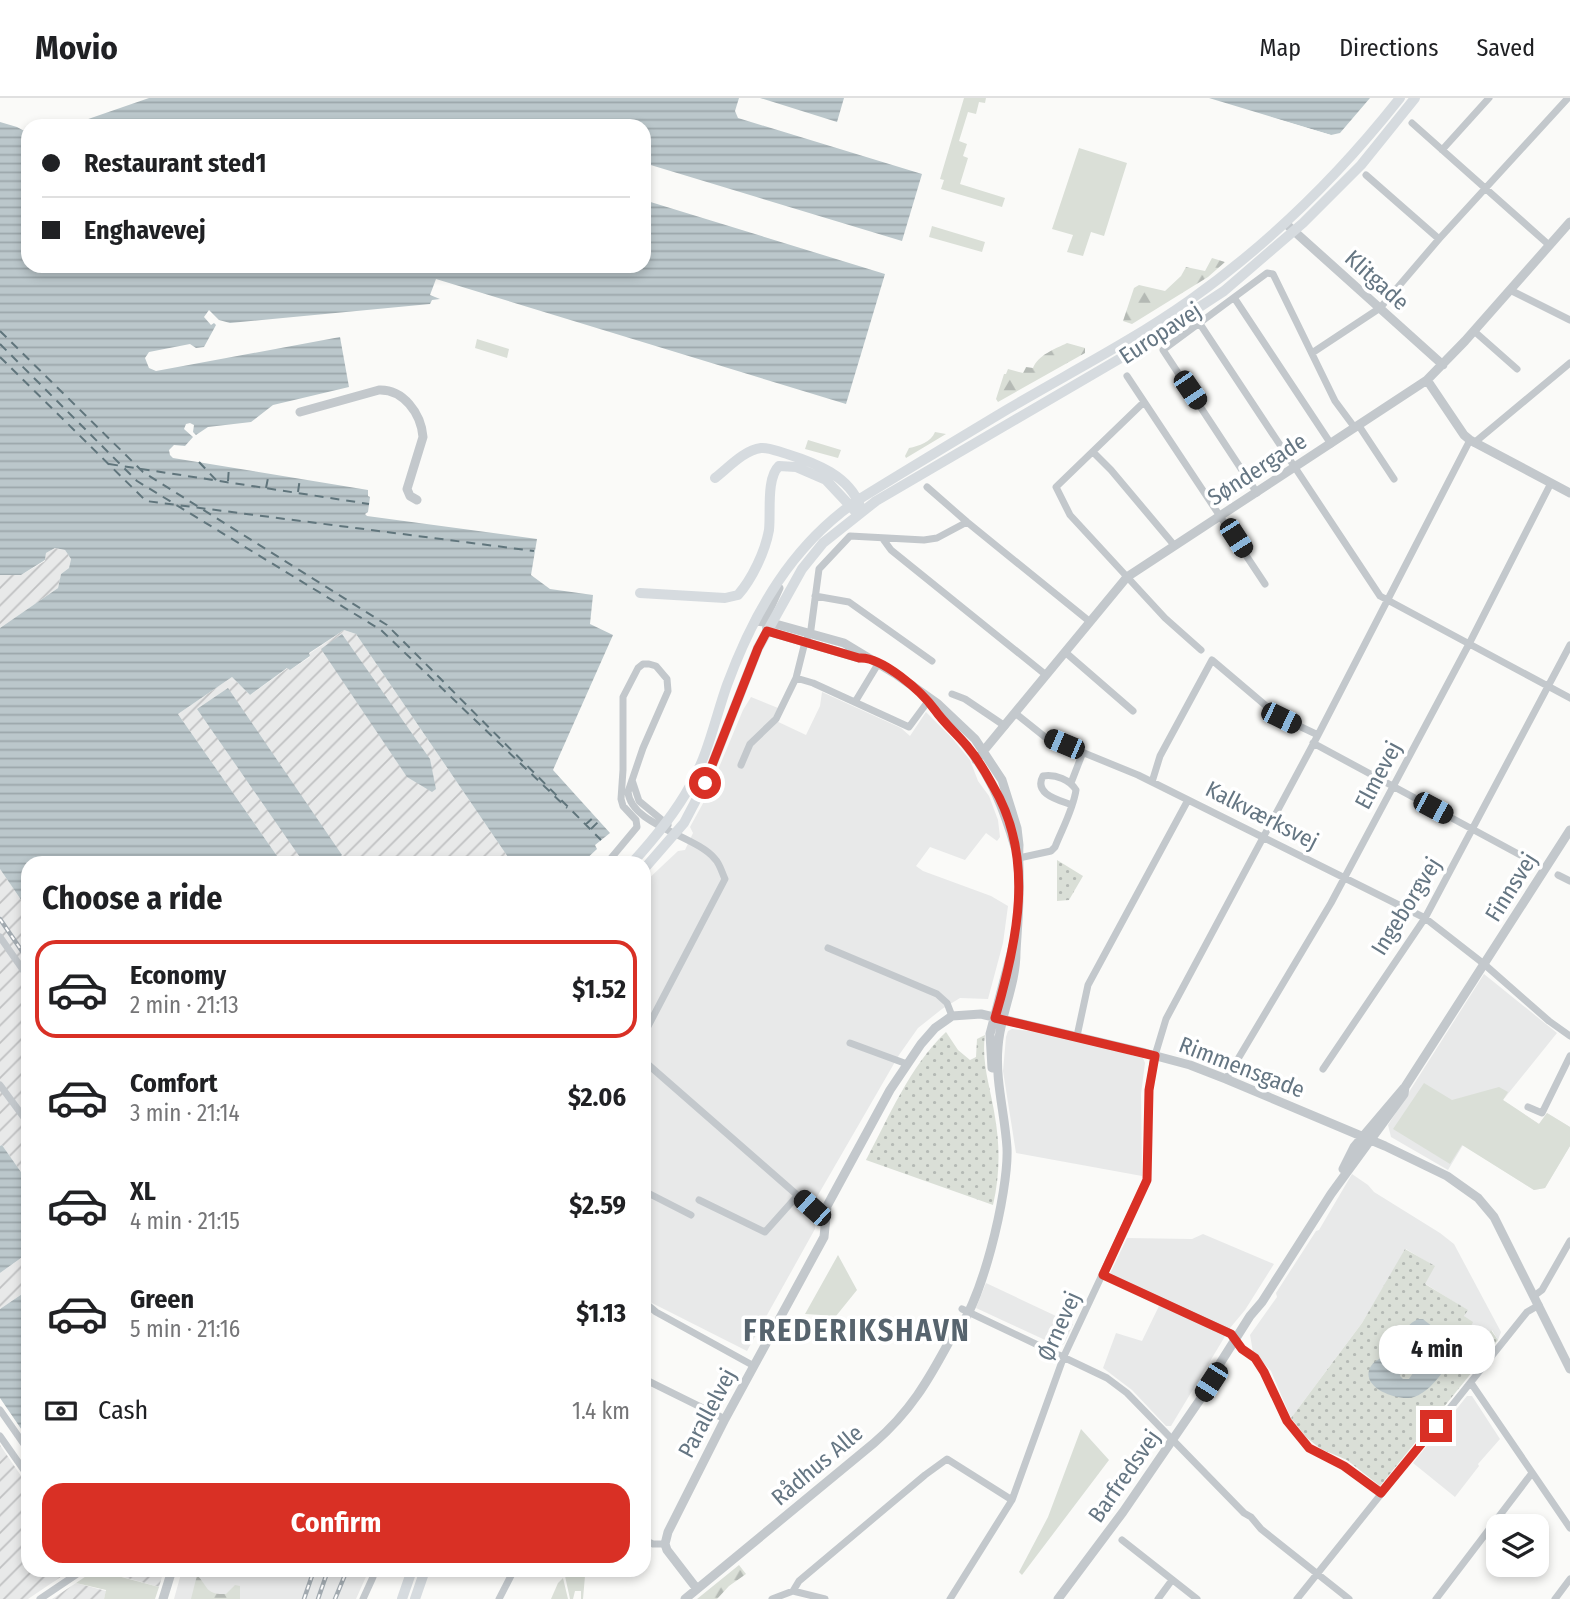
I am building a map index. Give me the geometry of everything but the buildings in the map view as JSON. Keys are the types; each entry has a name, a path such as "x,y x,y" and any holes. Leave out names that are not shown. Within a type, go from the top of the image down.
{"main road":[{"name":"Europavej","path":"856,506 1008,408 1154,324 1212,283 1284,223 1342,166 1400,98"},
{"name":"Europavej","path":"856,506 1126,355 1224,291 1294,232 1361,165 1415,98"},
{"path":"715,478 739,459 762,448 811,462 834,474 856,506"},
{"path":"640,593 719,598 734,596 743,589 769,531 772,480 774,471 779,466 796,467 826,480 856,506"},
{"path":"651,861 676,834 705,783 758,648 781,576 813,537 856,506"},
{"path":"638,856 665,825 691,784 709,742 727,686 765,624 802,569 856,506"},
{"path":"402,1599 410,1577"},
{"path":"415,1599 423,1577"}],"street":[{"path":"1442,150 1489,98"},
{"path":"1312,353 1380,308 1567,98"},
{"path":"1412,123 1549,245"},
{"path":"1366,175 1439,239"},
{"name":"Søndergade","path":"976,760 1127,577 1427,380 1570,222"},
{"name":"Klitgade","path":"1284,223 1443,365"},
{"path":"1257,492 1163,349 1267,274 1273,274 1335,401 1394,479"},
{"path":"1510,290 1570,320"},
{"path":"1235,299 1331,444"},
{"path":"1200,324 1380,596 1570,698"},
{"path":"1474,331 1517,369"},
{"path":"1472,441 1570,363"},
{"path":"1127,376 1265,584"},
{"path":"1427,380 1464,435 1570,492"},
{"path":"300,411 354,396 389,390 409,402 422,430 407,489 410,496 417,500"},
{"path":"1144,402 1056,487 1070,515 1165,618 1201,650"},
{"name":"Ørnevej","path":"950,1599 1012,1500 1065,1356 1147,1180 1149,1090 1166,1019 1472,441"},
{"path":"1093,452 1174,545"},
{"name":"Elmevej","path":"1226,1079 1272,1005 1394,787 1551,483"},
{"path":"927,487 1089,621"},
{"path":"741,765 750,744 772,725 796,678 807,639 819,569 850,536 924,540 937,538 967,522"},
{"path":"883,539 891,550 1046,675"},
{"path":"815,596 849,601 932,661"},
{"name":"Rådhus Alle","path":"765,624 807,639 844,643 898,675 929,700 976,760 1003,806 1018,859"},
{"name":"Ingeborgvej","path":"1323,1069 1425,918 1570,645"},
{"path":"1065,652 1133,711"},
{"path":"1152,782 1160,756 1212,660 1278,716 1318,735"},
{"path":"613,856 637,827 636,820 623,806 621,799 623,697 638,668 643,664 656,666 667,679 668,691 643,748 628,792 630,801 676,834 709,853 719,865 724,879 651,1020"},
{"path":"855,702 878,664"},
{"path":"796,678 909,727 929,700"},
{"path":"952,694 965,699 1005,726"},
{"name":"Rådhus Alle","path":"685,1599 893,1426 912,1405 950,1340 956,1335 985,1268 1001,1213 1007,1168 1005,1126 998,1090 997,1049 999,1019 1016,952 1019,897 1017,828 1002,780 975,739 938,704 929,700"},
{"name":"Kalkværksvej","path":"1015,713 1034,730 1152,782 1425,918 1485,964 1567,1034"},
{"path":"1313,743 1535,863"},
{"path":"1071,783 1083,752"},
{"path":"1018,859 1051,851 1072,805 1076,790 1071,783 1051,775 1044,776 1040,782 1046,794 1072,805"},
{"path":"1077,1036 1088,985 1188,800"},
{"name":"Finnsvej","path":"1485,964 1570,830"},
{"path":"1558,875 1570,881"},
{"path":"0,937 21,966"},
{"path":"828,948 937,993 947,1003 952,1016"},
{"name":"Barfredsvej","path":"1058,1599 1172,1441 1217,1373 1219,1365 1237,1341 1250,1316 1331,1194 1354,1147 1367,1138 1399,1091 1405,1087 1485,964"},
{"name":"Rimmensgade","path":"952,1016 979,1014 1155,1056 1226,1079 1367,1138 1447,1176 1478,1198 1494,1217 1570,1369"},
{"name":"Parallelvej","path":"665,1544 725,1419 824,1237 827,1206 907,1064 934,1028 952,1016"},
{"path":"1567,1034 1570,1023"},
{"path":"850,1043 907,1064"},
{"path":"1528,1107 1542,1112 1570,1056"},
{"path":"651,1067 812,1208 826,1213"},
{"path":"0,1085 21,1109"},
{"path":"651,1194 691,1214"},
{"path":"699,1200 765,1232 798,1195"},
{"path":"1534,1296 1542,1290 1570,1241"},
{"path":"1103,1275 1231,1334 1255,1358 1287,1421 1309,1448 1344,1466 1381,1493"},
{"path":"1297,1599 1527,1312 1539,1305"},
{"path":"651,1308 754,1366"},
{"path":"965,1311 1065,1356 1117,1385 1261,1529 1349,1599"},
{"path":"651,1382 725,1419"},
{"path":"1471,1384 1570,1528"},
{"path":"0,1410 21,1440"},
{"path":"0,1436 21,1466"},
{"path":"793,1591 799,1581 925,1475 947,1460 1012,1500"},
{"path":"1436,1599 1532,1473"},
{"path":"1122,1539 1197,1599"},
{"path":"651,1543 665,1544 670,1555 697,1589"},
{"path":"40,1599 73,1577"},
{"path":"163,1599 170,1577"},
{"path":"363,1599 373,1577"},
{"path":"499,1599 510,1577"},
{"path":"1555,1599 1570,1579"},
{"path":"1158,1599 1172,1580"},
{"path":"772,1599 793,1591 825,1599"}],"shaded area":[{"path":"149,98 739,98 735,111 738,118 922,174 902,241 651,165 651,119 88,119"},
{"path":"760,98 844,98 837,122"},
{"path":"1209,98 1370,98 1340,133 1331,135"},
{"path":"0,122 21,129 21,273 651,273 651,202 885,274 846,404 436,279 430,295 440,299 432,300 430,304 230,323 219,320 209,310 204,317 211,325 216,325 204,347 196,348 190,344 149,352 145,358 149,368 156,371 340,337 349,387 273,405 251,422 208,427 196,435 193,432 194,425 186,424 184,429 193,437 185,446 174,445 169,450 170,455 173,458 368,490 370,497 368,512 365,514 367,516 537,539 531,575 550,589 593,595 590,624 613,635 553,770 610,833 595,845 597,849 590,856 507,856 356,634 344,630 309,653 310,656 290,670 287,668 250,695 232,677 178,714 277,856 21,856 21,900 0,869 0,628 58,588 61,574 69,568 71,559 65,550 55,548 46,553 45,560 21,575 0,575"},
{"path":"55,548 65,550 71,559 69,568 61,574 58,588 0,628 0,575 21,575 45,561 46,553"},
{"path":"344,630 356,634 507,856 277,856 178,714 232,677 250,695 288,668 290,670 310,657 309,654"},
{"path":"342,634 430,759 436,789 432,792 407,777 321,649"},
{"path":"228,688 341,856 299,856 197,709"},
{"path":"822,692 901,728 910,736 926,712 952,738 970,760 978,781 989,796 998,820 1000,837 997,841 986,833 965,860 930,847 916,866 991,896 1008,906 1003,943 988,999 960,998 942,1009 918,1028 899,1055 814,1202 815,1229 747,1351 651,1303 651,876 678,851 685,850 693,833 690,827 707,796 751,697 778,708 772,719 806,735 820,706"},
{"path":"0,869 21,900 21,1172 2,1145 0,1146"},
{"path":"1484,974 1557,1033 1503,1100 1539,1124 1547,1113 1570,1127 1570,1146 1545,1188 1534,1190 1463,1145 1448,1170 1391,1137 1388,1125"},
{"path":"1012,1029 1047,1033 1143,1058 1142,1176 1016,1153 1003,1071 1006,1037"},
{"path":"2,1145 21,1172 21,1258 0,1273"},
{"path":"1352,1174 1374,1192 1454,1244 1501,1332 1498,1340 1492,1330 1486,1338 1470,1328 1464,1316 1467,1310 1424,1283 1427,1262 1406,1249 1362,1323 1291,1418 1271,1371 1253,1352 1250,1335 1277,1297 1276,1293 1319,1230"},
{"path":"1203,1234 1274,1264 1245,1310 1230,1328 1171,1426 1166,1426 1132,1390 1103,1368 1116,1333 1142,1341 1159,1306 1107,1280 1127,1238 1192,1239"},
{"path":"21,1258 21,1295 0,1309 0,1273"},
{"path":"986,1283 1073,1324 1064,1344 1058,1346 976,1308"},
{"path":"21,1295 21,1429 0,1398 0,1309"},
{"path":"1423,1319 1438,1331 1449,1342 1452,1355 1442,1373 1426,1390 1407,1398 1390,1395 1375,1386 1368,1374 1373,1363 1394,1352 1401,1343 1405,1330 1412,1323","holes":["1419,1354 1429,1357 1428,1365 1415,1370 1409,1379 1400,1376 1401,1370 1413,1364"]},
{"path":"1467,1396 1472,1396 1500,1439 1455,1497 1413,1463"},
{"path":"0,1445 21,1476 21,1577 61,1577 28,1599 0,1599"},
{"path":"124,1577 162,1577 159,1587"},
{"path":"180,1577 366,1577 356,1599 174,1599"},
{"path":"76,1583 106,1591 104,1599 52,1599"}],"green space":[{"path":"964,98 986,98 985,103 979,102 976,114 968,112 959,141 967,144 963,156 968,158 960,184 1005,198 1002,207 941,189 944,180 940,179"},
{"path":"1079,148 1127,163 1104,236 1091,232 1083,256 1067,252 1073,235 1052,229"},
{"path":"932,226 985,242 982,252 929,237"},
{"path":"1212,258 1225,262 1208,277 1132,324 1123,321 1134,288 1139,285 1165,291 1181,276 1186,267 1205,271"},
{"path":"477,339 509,349 507,358 475,348"},
{"path":"1067,343 1085,348 1085,353 998,402 996,399 1008,369 1023,373 1026,367 1033,368 1043,356"},
{"path":"935,432 946,434 906,458 909,448 928,441"},
{"path":"808,440 841,450 838,458 805,449"},
{"path":"1057,860 1083,876 1069,900 1057,901"},
{"path":"946,1032 958,1050 970,1060 976,1057 977,1039 985,1035 985,1066 998,1150 993,1205 866,1160 911,1076"},
{"path":"1424,1083 1452,1100 1499,1087 1508,1092 1503,1100 1539,1124 1547,1113 1570,1127 1570,1146 1545,1188 1534,1190 1462,1145 1450,1164 1393,1129"},
{"path":"1405,1249 1435,1266 1425,1284 1468,1310 1464,1316 1473,1322 1470,1328 1486,1338 1491,1330 1498,1340 1380,1486 1347,1460 1321,1449 1307,1438 1291,1418 1362,1323"},
{"path":"838,1255 857,1290 836,1316 805,1314"},
{"path":"1081,1429 1109,1460 1022,1575 1019,1572 1048,1517"},
{"path":"739,1565 746,1574 717,1599 697,1599"},
{"path":"85,1577 121,1577 159,1587 155,1599 104,1599 106,1590 76,1583"},
{"path":"196,1577 214,1593 226,1594 235,1585 240,1586 240,1599 191,1599"},
{"path":"565,1577 585,1577 583,1599 581,1591 575,1591 573,1599 570,1599"},
{"path":"563,1578 568,1599 551,1599 558,1583"}],"pier":[{"path":"1205,98 1331,135 1330,138"}],"ferry route":[{"path":"0,331 143,472 387,625 601,840"},
{"path":"0,344 137,481 381,630 567,808"},
{"path":"0,357 146,501 534,551"},
{"path":"199,462 216,480"},
{"path":"109,464 369,504"},
{"path":"228,481 229,467"},
{"path":"266,488 269,473"},
{"path":"298,492 300,478"},
{"path":"585,825 595,816"},
{"path":"591,829 599,821"}],"railway":[{"path":"0,919 21,950"},
{"path":"304,1599 312,1577"},
{"path":"318,1599 326,1577"},
{"path":"335,1599 344,1577"}],"district":[{"name":"FREDERIKSHAVN","path":"857,1331"}],"route":[{"path":"705,783 767,631 859,658 865,657 898,675 929,700 968,748 994,787 1003,806 1018,859 1020,880 1015,940 1010,951 995,1018 1155,1056 1149,1090 1147,1180 1103,1275 1231,1334 1242,1349 1255,1358 1287,1421 1309,1448 1344,1466 1381,1493 1436,1426"}]}
